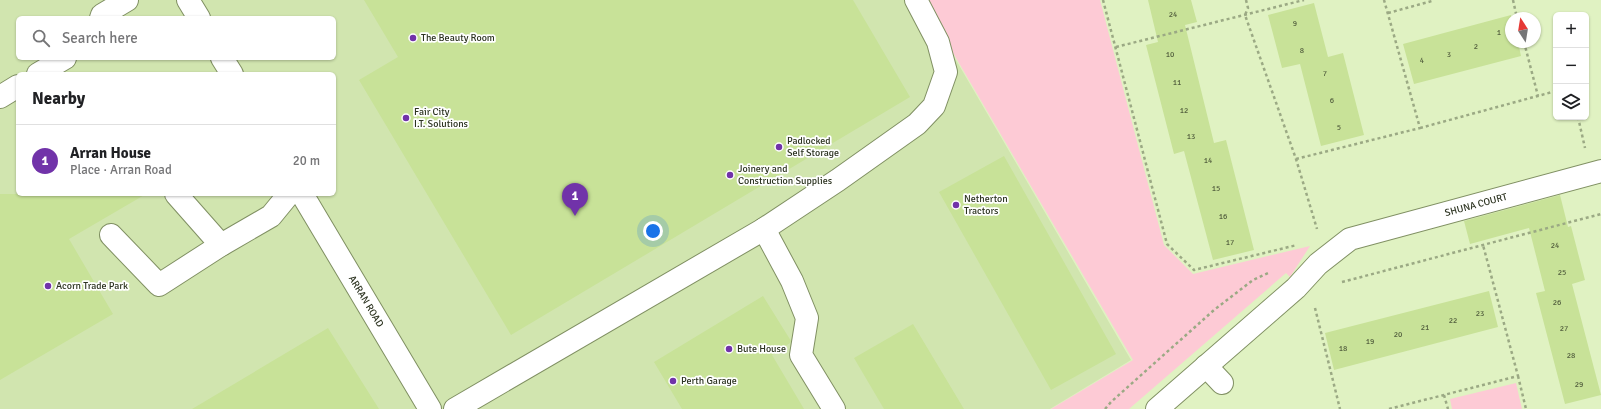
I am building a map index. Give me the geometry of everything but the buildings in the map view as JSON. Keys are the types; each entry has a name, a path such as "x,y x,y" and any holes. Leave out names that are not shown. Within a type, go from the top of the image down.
{"street":[{"path":"102,16 127,0"},
{"path":"188,0 198,16"},
{"path":"455,409 764,229 838,180 917,124 934,106 946,72 938,42 916,0"},
{"path":"41,72 62,60"},
{"path":"223,60 231,72"},
{"path":"0,97 16,87"},
{"name":"SHUNA COURT","path":"1206,366 1296,288 1318,264 1350,239 1594,163"},
{"path":"178,196 221,245"},
{"path":"111,235 159,285 221,245 271,216 287,196"},
{"name":"ARRAN ROAD","path":"303,196 430,409"},
{"path":"764,229 792,281 807,318 801,356 834,409"},
{"path":"1157,409 1206,366 1222,383"}],"path":[{"path":"1103,0 1167,244 1194,270 1303,243"},
{"path":"1246,0 1248,8 1245,15 1296,159 1318,228 1314,234"},
{"path":"1116,47 1304,0"},
{"path":"1384,0 1420,128"},
{"path":"1388,13 1436,0"},
{"path":"1513,0 1516,12"},
{"path":"1526,48 1538,96"},
{"path":"1296,159 1420,128 1553,92"},
{"path":"1579,120 1594,163"},
{"path":"1338,283 1601,214"},
{"path":"1483,245 1526,409"},
{"path":"1105,409 1214,310 1252,280 1272,271"},
{"path":"1314,304 1340,409"},
{"path":"1389,409 1518,376"},
{"path":"1444,395 1448,409"}],"shaded area":[{"path":"0,0 921,0 1131,360 1050,409 0,409"},
{"path":"922,0 1100,0 1164,245 1193,274 1310,246 1290,277 1286,273 1129,409 1051,409 1133,360"},
{"path":"1516,383 1522,409 1452,409 1450,399"}],"place":[{"name":"The Beauty Room","path":"413,38"},
{"name":"Fair City I.T. Solutions","path":"406,118"},
{"name":"Padlocked Self Storage","path":"779,147"},
{"name":"Joinery and Construction Supplies","path":"730,175"},
{"name":"Netherton Tractors","path":"956,205"},
{"name":"Arran House","path":"575,216"},
{"name":"Acorn Trade Park","path":"48,286"},
{"name":"Bute House","path":"729,349"},
{"name":"Perth Garage","path":"673,381"}]}
